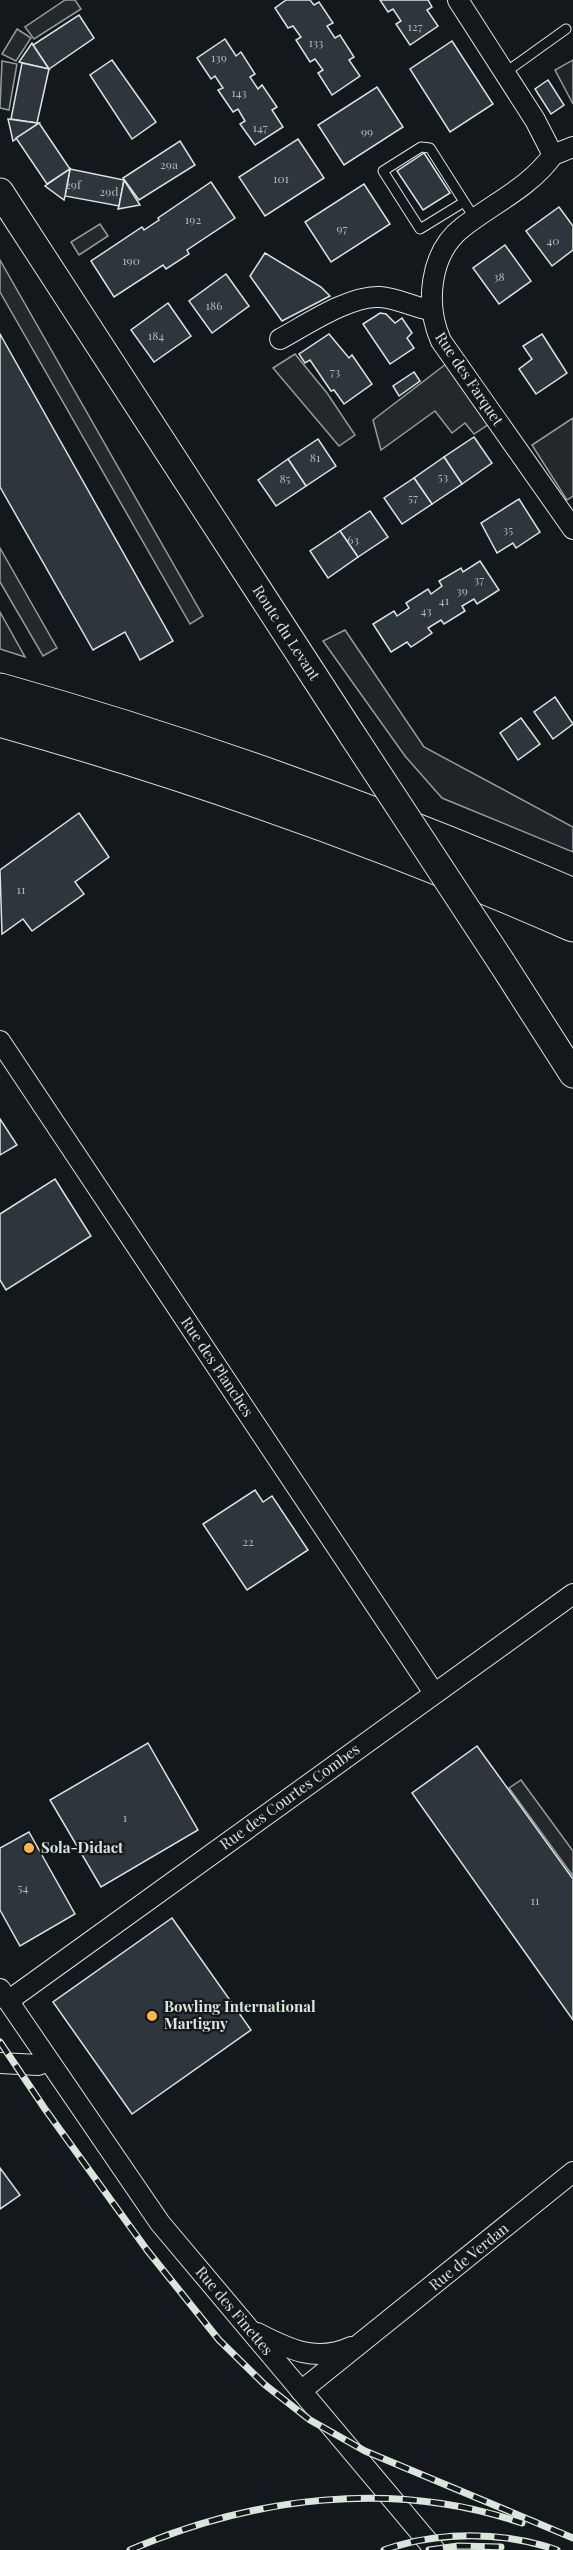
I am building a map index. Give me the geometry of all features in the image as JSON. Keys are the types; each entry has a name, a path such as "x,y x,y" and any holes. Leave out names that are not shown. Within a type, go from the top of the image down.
{"highway":[{"path":"0,690 161,738 303,787 487,858 573,895"},
{"path":"0,720 138,760 292,813 446,872 573,925"}],"street":[{"path":"458,0 506,72 553,155 573,147"},
{"name":"Rue des Farquet","path":"553,155 527,185 462,228 444,252 431,285 430,309 441,341 573,529"},
{"name":"Route du Levant","path":"0,192 573,1074"},
{"path":"280,339 344,305 370,297 380,297 430,309"},
{"name":"Rue des Planches","path":"0,1041 434,1693"},
{"name":"Rue des Courtes Combes","path":"4,1995 573,1594"},
{"name":"Rue des Finettes","path":"4,1995 160,2223 435,2550"},
{"path":"0,2063 38,2065 48,2061"},
{"name":"Rue de Verdan","path":"301,2391 573,2172"},
{"name":"Rue de Verdan","path":"251,2330 304,2354 338,2352 364,2341"}],"lane":[{"path":"506,72 566,29"},
{"path":"464,202 420,229 383,171 421,147 430,148 475,219"}],"shaded area":[{"path":"65,0 75,0 81,9 34,39 25,27"},
{"path":"17,29 31,38 16,61 2,54"},
{"path":"573,60 573,104 555,70"},
{"path":"2,61 17,64 9,110 0,108"},
{"path":"100,224 108,236 79,255 71,242"},
{"path":"0,260 203,616 190,624 0,292"},
{"path":"295,354 327,393 355,435 339,446 273,368"},
{"path":"446,364 489,424 474,434 465,423 452,433 435,411 381,450 373,420"},
{"path":"573,418 573,496 567,500 532,445"},
{"path":"0,548 57,648 43,656 0,582"},
{"path":"0,612 25,657 0,649"},
{"path":"345,630 424,747 573,827 573,852 442,798 405,756 323,641"},
{"path":"521,1780 573,1851 573,1876 509,1788"}],"building":[{"path":"286,0 310,0 314,5 319,2 333,23 327,26 335,38 340,35 354,57 349,60 360,76 332,95 318,73 323,70 315,59 310,62 296,40 301,37 293,26 288,28 275,8"},
{"path":"380,0 428,0 432,7 427,10 438,26 410,45 396,24 401,21 393,9 388,12"},
{"path":"79,15 94,38 49,69 33,45"},
{"path":"225,39 236,56 241,52 255,74 250,77 258,89 262,85 277,107 272,110 283,127 255,145 240,124 245,121 238,109 233,112 218,90 223,88 215,76 211,79 197,58"},
{"path":"452,41 493,104 450,132 410,69"},
{"path":"32,43 33,45 49,69 19,62"},
{"path":"112,60 156,122 132,139 90,75"},
{"path":"22,63 49,69 37,123 11,119"},
{"path":"548,80 564,105 551,114 535,89"},
{"path":"377,87 403,127 344,165 318,125"},
{"path":"8,119 37,123 39,123 13,141"},
{"path":"39,123 70,169 47,184 16,138"},
{"path":"298,139 324,178 265,216 239,177"},
{"path":"180,141 195,165 139,200 123,178"},
{"path":"424,153 450,193 423,210 397,171"},
{"path":"70,169 124,180 119,206 65,196"},
{"path":"70,169 65,196 64,200 45,186"},
{"path":"124,180 140,205 118,209"},
{"path":"211,182 235,218 187,250 189,254 166,269 163,265 114,297 91,261 142,227 144,230"},
{"path":"364,184 390,224 331,262 305,222"},
{"path":"559,207 573,226 573,250 552,266 526,231"},
{"path":"505,245 531,281 499,304 473,268"},
{"path":"265,253 321,287 330,296 282,321 250,276"},
{"path":"226,274 249,306 212,333 189,301"},
{"path":"168,303 191,336 154,362 131,330"},
{"path":"380,313 386,314 395,323 402,318 412,333 407,338 414,348 390,364 363,324"},
{"path":"0,334 173,641 140,660 125,632 93,650 0,487"},
{"path":"329,334 349,358 352,355 372,384 344,404 334,390 331,391 310,360 305,363 299,354"},
{"path":"542,334 567,373 536,394 519,369 532,359 523,346"},
{"path":"414,372 420,381 399,396 393,386"},
{"path":"474,437 492,463 462,484 444,457"},
{"path":"318,439 336,466 306,486 288,459"},
{"path":"444,457 462,484 432,504 414,478"},
{"path":"288,459 306,486 276,506 258,480"},
{"path":"414,478 432,504 402,524 384,498"},
{"path":"519,499 540,532 516,548 513,543 497,553 481,523"},
{"path":"370,511 388,537 358,557 340,531"},
{"path":"340,531 358,557 328,578 310,551"},
{"path":"480,561 499,590 477,604 474,599 462,606 465,611 444,624 441,620 428,628 432,633 411,647 407,642 391,652 373,624 394,611 397,616 409,608 406,603 428,589 431,594 442,586 439,581 461,568 463,572"},
{"path":"555,697 573,724 553,739 534,712"},
{"path":"521,718 540,744 518,760 500,733"},
{"path":"79,813 109,857 75,882 84,894 32,931 23,919 2,934 0,870"},
{"path":"0,1119 17,1145 0,1155"},
{"path":"55,1179 91,1236 6,1290 0,1280 0,1214"},
{"path":"255,1490 263,1502 272,1496 308,1550 247,1590 203,1524"},
{"path":"148,1743 198,1830 101,1887 50,1800"},
{"path":"477,1746 573,1879 573,2020 412,1793"},
{"path":"29,1832 75,1914 20,1946 0,1910 0,1848"},
{"name":"Bowling International Martigny","path":"172,1918 251,2030 132,2114 53,2002"},
{"path":"0,2168 20,2195 0,2209"}],"railway":[{"path":"0,2042 45,2109 147,2250 219,2340 264,2384 310,2420 365,2451 573,2538"},
{"path":"130,2550 225,2517 324,2500 374,2498 424,2501 473,2509 522,2523"},
{"path":"384,2550 426,2539 470,2536 515,2539 557,2550"},
{"path":"429,2550 458,2546 501,2547"}],"place":[{"name":"Sola-Didact","path":"29,1848"},
{"name":"Bowling International Martigny","path":"152,2016"}]}
